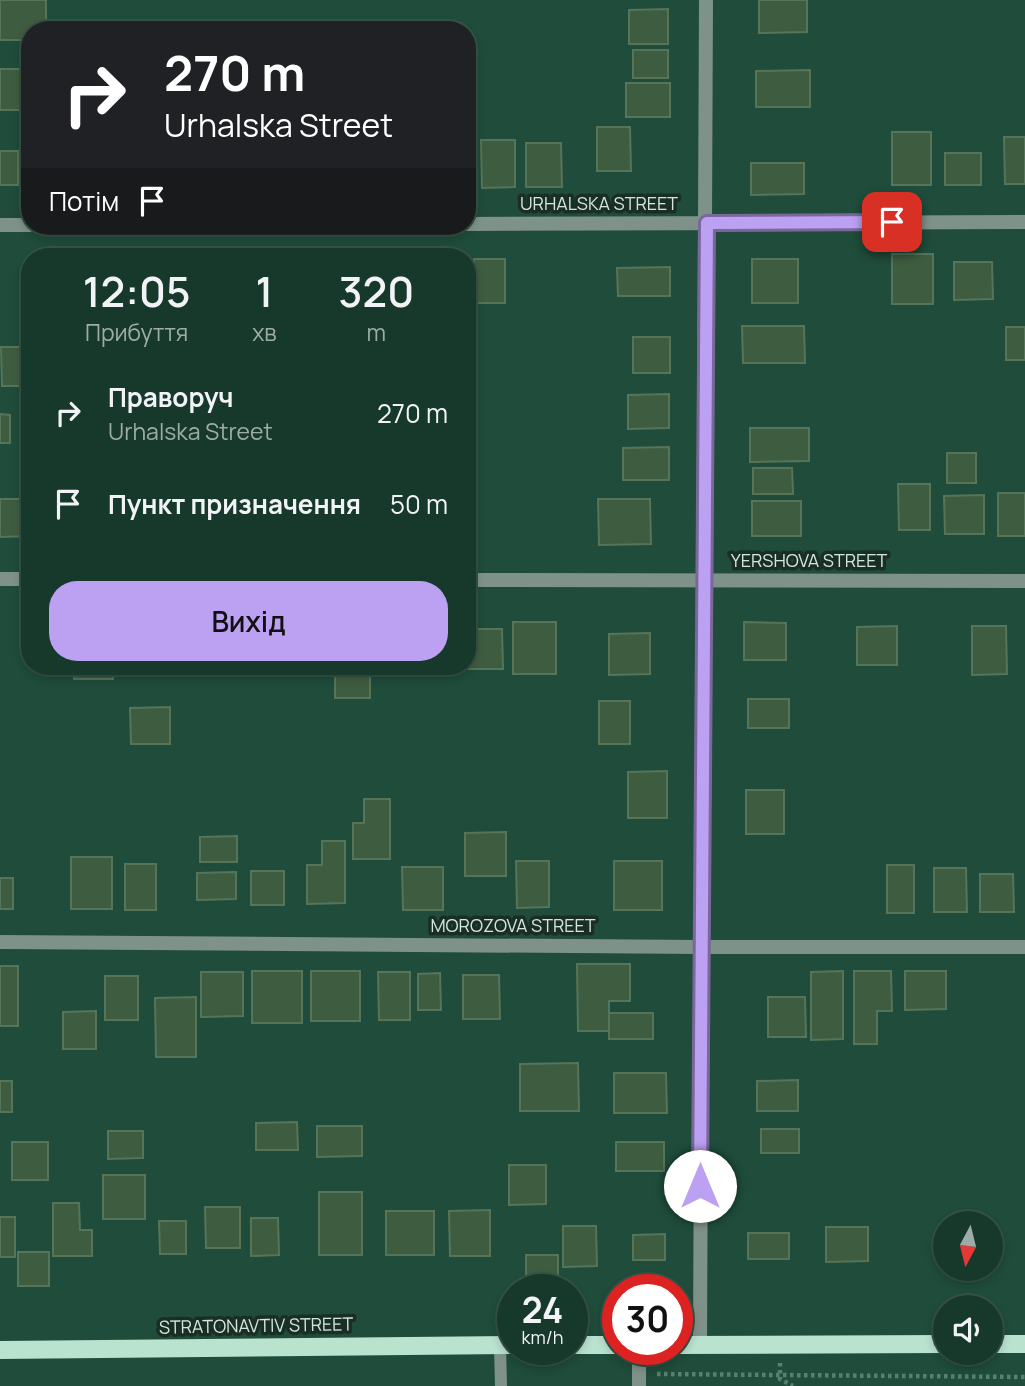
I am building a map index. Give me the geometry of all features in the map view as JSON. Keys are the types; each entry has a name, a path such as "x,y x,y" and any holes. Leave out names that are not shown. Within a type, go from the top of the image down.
{"main road":[{"path":"693,1345 933,1344"},
{"path":"1003,1344 1025,1344"},
{"name":"STRATONAVTIV STREET","path":"0,1350 497,1345"}],"street":[{"path":"700,1345 706,0"},
{"name":"URHALSKA STREET","path":"476,224 1025,222"},
{"path":"0,225 21,225"},
{"path":"0,579 21,579"},
{"name":"YERSHOVA STREET","path":"476,580 1025,582"},
{"name":"MOROZOVA STREET","path":"0,942 1025,947"}],"lane":[{"path":"501,1386 504,1365"}],"path":[{"path":"781,1344 780,1379 793,1386"},
{"path":"639,1380 780,1374 1025,1377"}],"building":[{"path":"0,0 46,0 46,21 21,21 21,40 0,40"},
{"path":"759,0 807,0 807,32 759,33"},
{"path":"668,9 668,44 629,44 629,10"},
{"path":"633,50 668,50 668,78 633,78"},
{"path":"0,69 21,69 21,110 0,110"},
{"path":"810,70 810,107 756,107 756,71"},
{"path":"626,83 670,83 670,117 626,117"},
{"path":"597,127 630,127 631,171 597,171"},
{"path":"892,132 931,132 931,185 892,185"},
{"path":"1004,137 1025,137 1025,184 1005,184"},
{"path":"481,140 515,140 515,187 482,188"},
{"path":"526,143 561,143 562,187 526,187"},
{"path":"0,151 18,151 18,185 0,185"},
{"path":"945,153 981,153 981,185 945,185"},
{"path":"751,163 804,163 804,194 751,195"},
{"path":"892,254 933,254 933,304 892,304"},
{"path":"476,259 505,259 505,303 476,303"},
{"path":"752,259 798,259 798,303 752,303"},
{"path":"954,262 992,262 993,299 954,300"},
{"path":"670,267 670,296 618,296 617,268"},
{"path":"742,326 804,326 805,363 743,363"},
{"path":"1006,327 1025,327 1025,360 1006,360"},
{"path":"633,337 670,337 670,373 633,373"},
{"path":"1,347 21,347 21,386 2,386"},
{"path":"669,394 669,428 628,429 628,395"},
{"path":"0,414 10,415 10,443 0,443"},
{"path":"750,428 809,428 809,461 750,462"},
{"path":"669,447 669,480 623,480 623,448"},
{"path":"947,453 976,453 976,483 947,483"},
{"path":"753,468 792,468 793,494 753,494"},
{"path":"898,484 930,484 930,530 899,530"},
{"path":"998,493 1025,493 1025,536 998,536"},
{"path":"984,495 984,534 945,534 944,496"},
{"path":"0,499 21,499 21,536 0,537"},
{"path":"598,499 650,499 651,544 599,545"},
{"path":"752,501 801,501 801,536 752,536"},
{"path":"513,622 556,622 556,674 513,674"},
{"path":"744,622 786,623 786,660 744,660"},
{"path":"897,626 897,665 857,665 857,627"},
{"path":"972,626 1006,626 1007,674 972,675"},
{"path":"476,629 502,629 503,669 476,669"},
{"path":"650,633 650,674 609,675 609,634"},
{"path":"74,675 113,675 113,679 74,679"},
{"path":"335,675 370,675 370,698 335,698"},
{"path":"397,675 428,675 428,676"},
{"path":"748,699 789,699 789,728 748,728"},
{"path":"599,701 630,701 630,744 599,744"},
{"path":"170,707 170,744 131,744 130,708"},
{"path":"667,771 667,818 628,818 628,772"},
{"path":"746,790 784,790 784,834 746,834"},
{"path":"364,799 390,799 390,859 353,859 353,823 364,823"},
{"path":"506,832 506,876 465,876 465,833"},
{"path":"237,836 237,862 200,862 200,837"},
{"path":"322,841 345,841 345,903 307,904 307,865 322,865"},
{"path":"71,857 112,857 112,909 71,909"},
{"path":"516,861 549,861 549,907 517,908"},
{"path":"614,861 662,861 662,910 614,910"},
{"path":"125,864 156,864 156,910 125,910"},
{"path":"887,865 914,865 914,913 887,913"},
{"path":"402,867 443,867 443,910 403,910"},
{"path":"934,868 966,868 967,912 934,912"},
{"path":"251,871 284,871 284,905 251,905"},
{"path":"236,872 236,899 197,900 197,873"},
{"path":"980,874 1013,874 1014,912 980,912"},
{"path":"0,878 13,878 13,909 0,909"},
{"path":"577,964 630,964 630,1001 609,1001 609,1031 578,1031"},
{"path":"0,966 18,966 18,1026 0,1026"},
{"path":"252,971 302,971 302,1023 252,1023"},
{"path":"311,971 360,971 360,1021 311,1021"},
{"path":"843,971 843,1039 811,1040 811,972"},
{"path":"854,971 891,971 892,1011 877,1011 877,1044 854,1044"},
{"path":"905,971 946,971 946,1009 905,1010"},
{"path":"201,972 243,972 243,1016 201,1017"},
{"path":"378,972 410,972 410,1020 379,1020"},
{"path":"440,973 441,1010 418,1010 418,974"},
{"path":"463,975 499,975 500,1019 463,1019"},
{"path":"105,976 138,976 138,1020 105,1020"},
{"path":"196,997 196,1057 156,1057 155,998"},
{"path":"768,997 805,997 806,1037 768,1037"},
{"path":"96,1011 96,1049 63,1049 63,1012"},
{"path":"609,1013 653,1013 653,1039 609,1039"},
{"path":"578,1063 579,1111 520,1111 520,1064"},
{"path":"614,1073 666,1073 667,1113 614,1113"},
{"path":"798,1080 798,1111 757,1111 757,1081"},
{"path":"0,1081 12,1081 12,1112 0,1112"},
{"path":"297,1122 298,1150 256,1150 256,1123"},
{"path":"317,1126 362,1126 362,1156 317,1157"},
{"path":"761,1129 799,1129 799,1153 761,1153"},
{"path":"108,1131 143,1131 143,1158 108,1159"},
{"path":"12,1142 48,1142 48,1180 12,1180"},
{"path":"616,1142 664,1142 664,1171 616,1171"},
{"path":"509,1165 546,1165 546,1204 509,1205"},
{"path":"103,1175 145,1175 145,1219 103,1219"},
{"path":"319,1192 362,1192 362,1255 319,1255"},
{"path":"53,1203 79,1203 80,1230 92,1230 92,1256 53,1256"},
{"path":"205,1207 240,1207 240,1248 206,1248"},
{"path":"490,1210 490,1256 450,1256 449,1211"},
{"path":"386,1211 434,1211 434,1255 386,1255"},
{"path":"0,1217 15,1217 15,1257 0,1257"},
{"path":"251,1218 278,1218 279,1255 251,1256"},
{"path":"159,1221 186,1221 186,1254 160,1254"},
{"path":"563,1226 596,1226 597,1266 563,1267"},
{"path":"826,1227 868,1227 868,1261 826,1262"},
{"path":"748,1233 789,1233 789,1259 748,1259"},
{"path":"665,1234 665,1260 633,1260 633,1235"},
{"path":"18,1252 49,1252 49,1286 18,1286"},
{"path":"526,1255 558,1255 558,1274 526,1274"}],"route":[{"path":"700,1186 707,223 892,222"}]}
